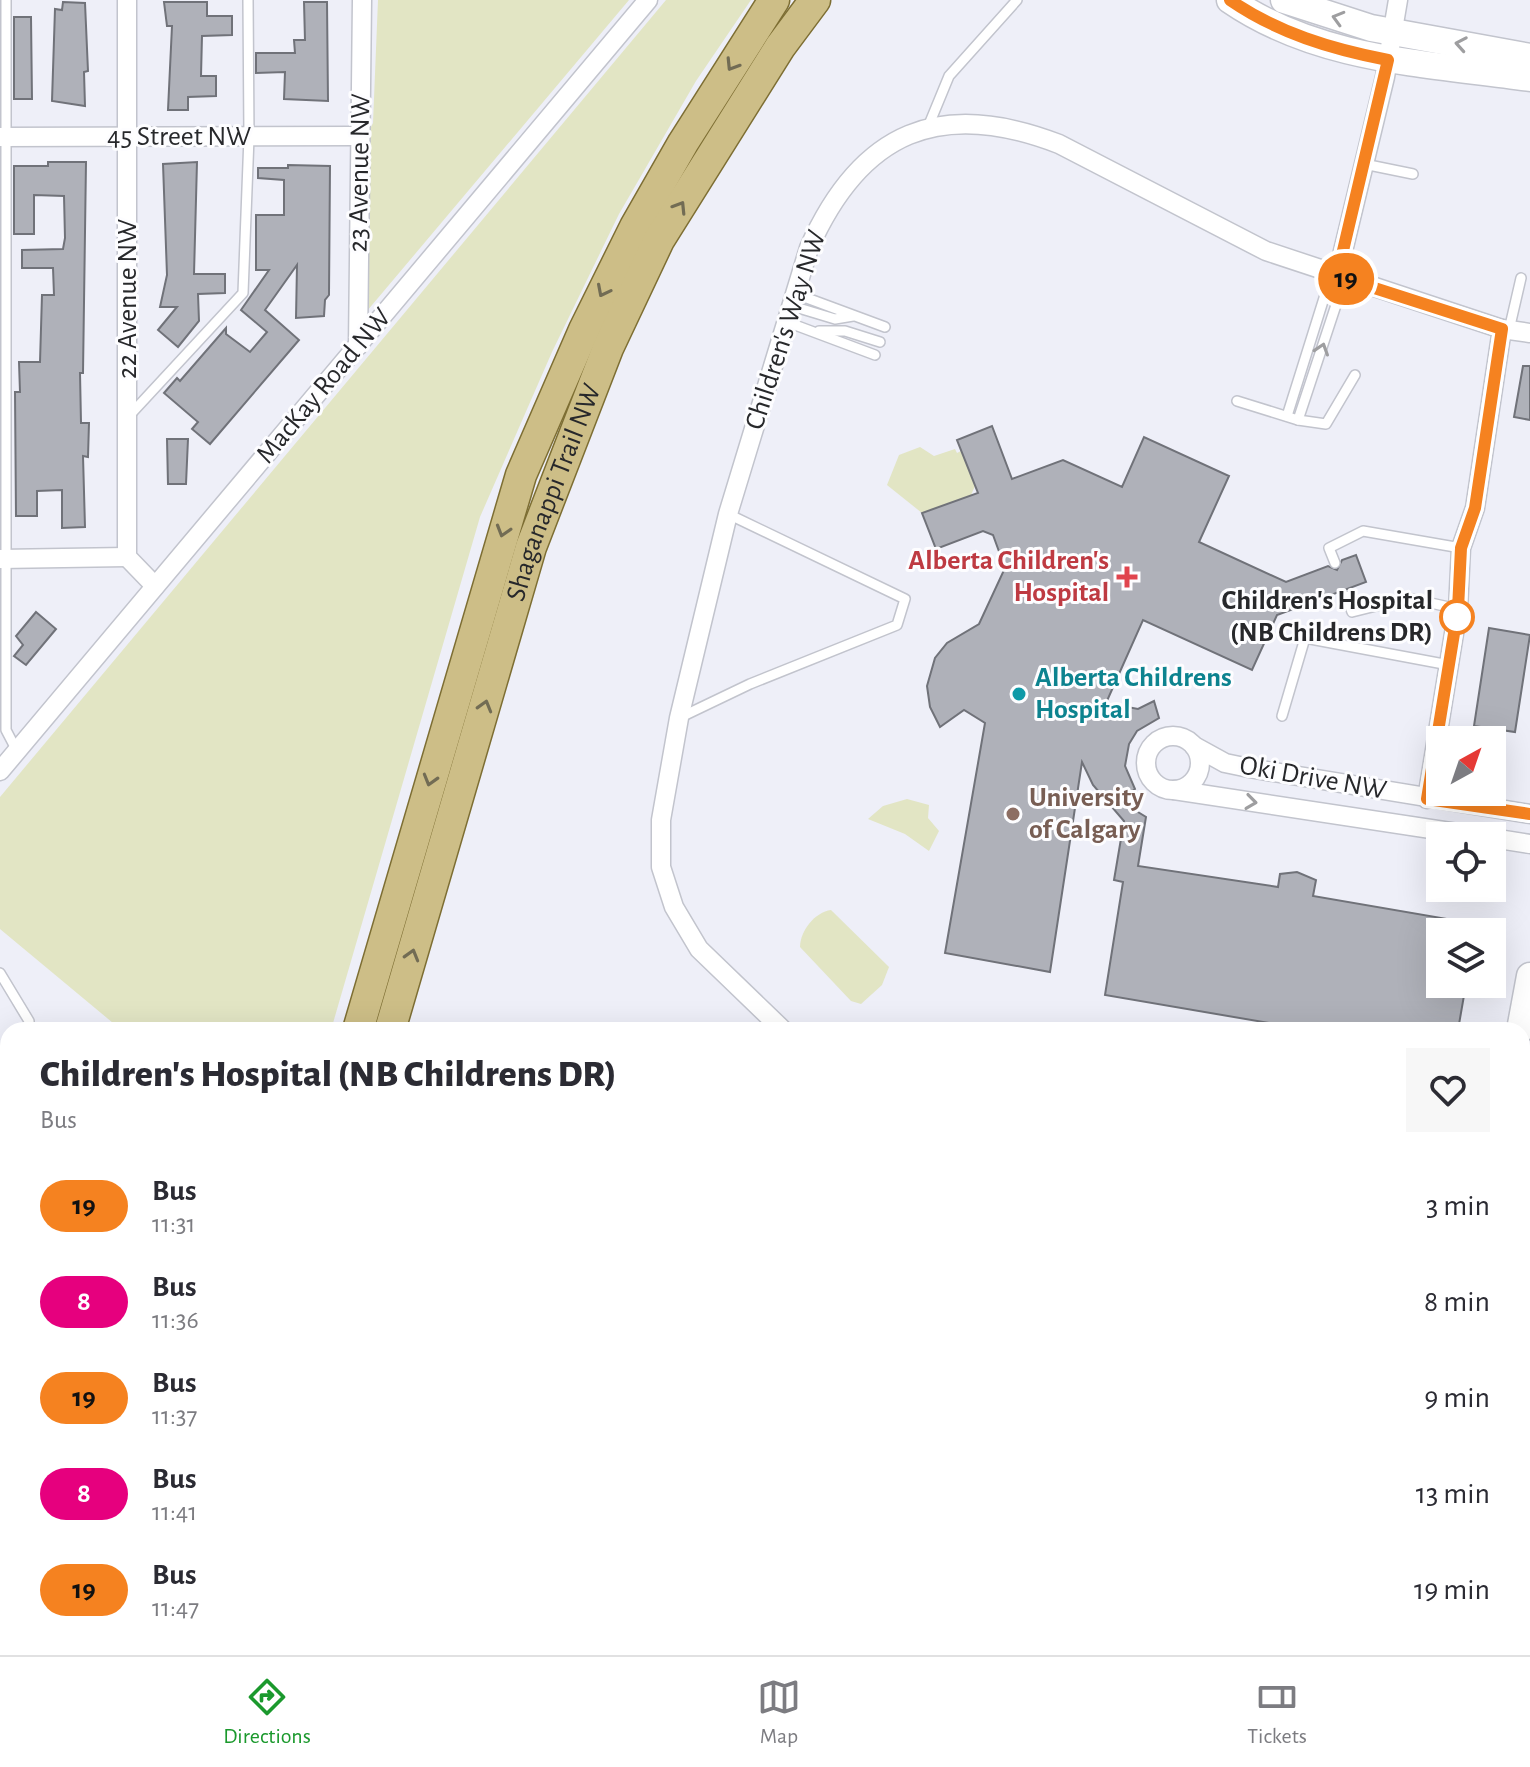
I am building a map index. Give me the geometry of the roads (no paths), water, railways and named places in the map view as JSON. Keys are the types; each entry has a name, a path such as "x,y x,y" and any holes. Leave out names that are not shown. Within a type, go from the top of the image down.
{"main road":[{"name":"Shaganappi Trail NW","path":"360,1022 521,475 584,330 635,227 683,143 774,0"},
{"name":"Shaganappi Trail NW","path":"392,1022 531,547 603,361 659,240 780,47 815,0"}],"street":[{"name":"22 Avenue NW","path":"127,0 127,557"},
{"name":"23 Avenue NW","path":"358,346 358,136 362,105 362,0"},
{"name":"MacKay Road NW","path":"0,771 648,0"},
{"path":"780,47 826,0"},
{"path":"1230,0 1257,19 1300,38 1388,60 1530,78"},
{"path":"1284,0 1393,32 1530,57"},
{"path":"1337,276 1388,60 1398,0"},
{"name":"Children's Way NW","path":"775,1022 699,949 674,907 661,867 661,820 679,718 728,514 809,248 840,190 883,150 903,137 928,127 963,122 1027,132 1059,144 1266,251 1506,329 1530,333"},
{"name":"45 Street NW","path":"3,137 358,136"},
{"path":"1439,726 1458,609 1461,548 1475,508 1506,329"},
{"path":"3,559 127,557 155,586"},
{"path":"1169,736 1179,736 1194,746 1199,754 1199,771 1190,784 1174,790 1165,789 1150,778 1146,770 1148,752 1153,744 1169,736"},
{"name":"Oki Drive NW","path":"1194,746 1225,763 1426,799"},
{"name":"Oki Drive NW","path":"1174,790 1426,828"},
{"name":"Oki Drive NW","path":"1475,806 1530,814"},
{"path":"1506,840 1530,844"},
{"path":"1521,1022 1530,976"}],"lane":[{"path":"6,0 3,559 6,730 17,751"},
{"path":"129,416 243,293 249,137 248,0"},
{"path":"928,127 949,76 1017,0"},
{"path":"1364,164 1413,174"},
{"path":"1287,416 1324,298 1337,276"},
{"path":"1298,420 1337,302 1337,276"},
{"path":"1506,329 1521,278"},
{"path":"792,307 835,319 856,316 885,327"},
{"path":"792,307 811,331 875,355"},
{"path":"811,331 845,331 880,342"},
{"path":"1237,401 1298,420 1326,424 1355,375"},
{"path":"679,718 750,684 897,625 905,599 728,514"},
{"path":"1335,563 1329,548 1363,531 1461,548"},
{"path":"1346,596 1352,612 1408,598 1458,609"},
{"path":"1282,716 1305,638 1449,665"},
{"path":"0,973 29,1022"}],"place":[{"name":"Alberta Children's Hospital","path":"1127,577"},
{"name":"Children's Hospital (NB Childrens DR)","path":"1457,617"},
{"name":"Alberta Childrens Hospital","path":"1019,694"},
{"name":"University of Calgary","path":"1013,814"}]}
